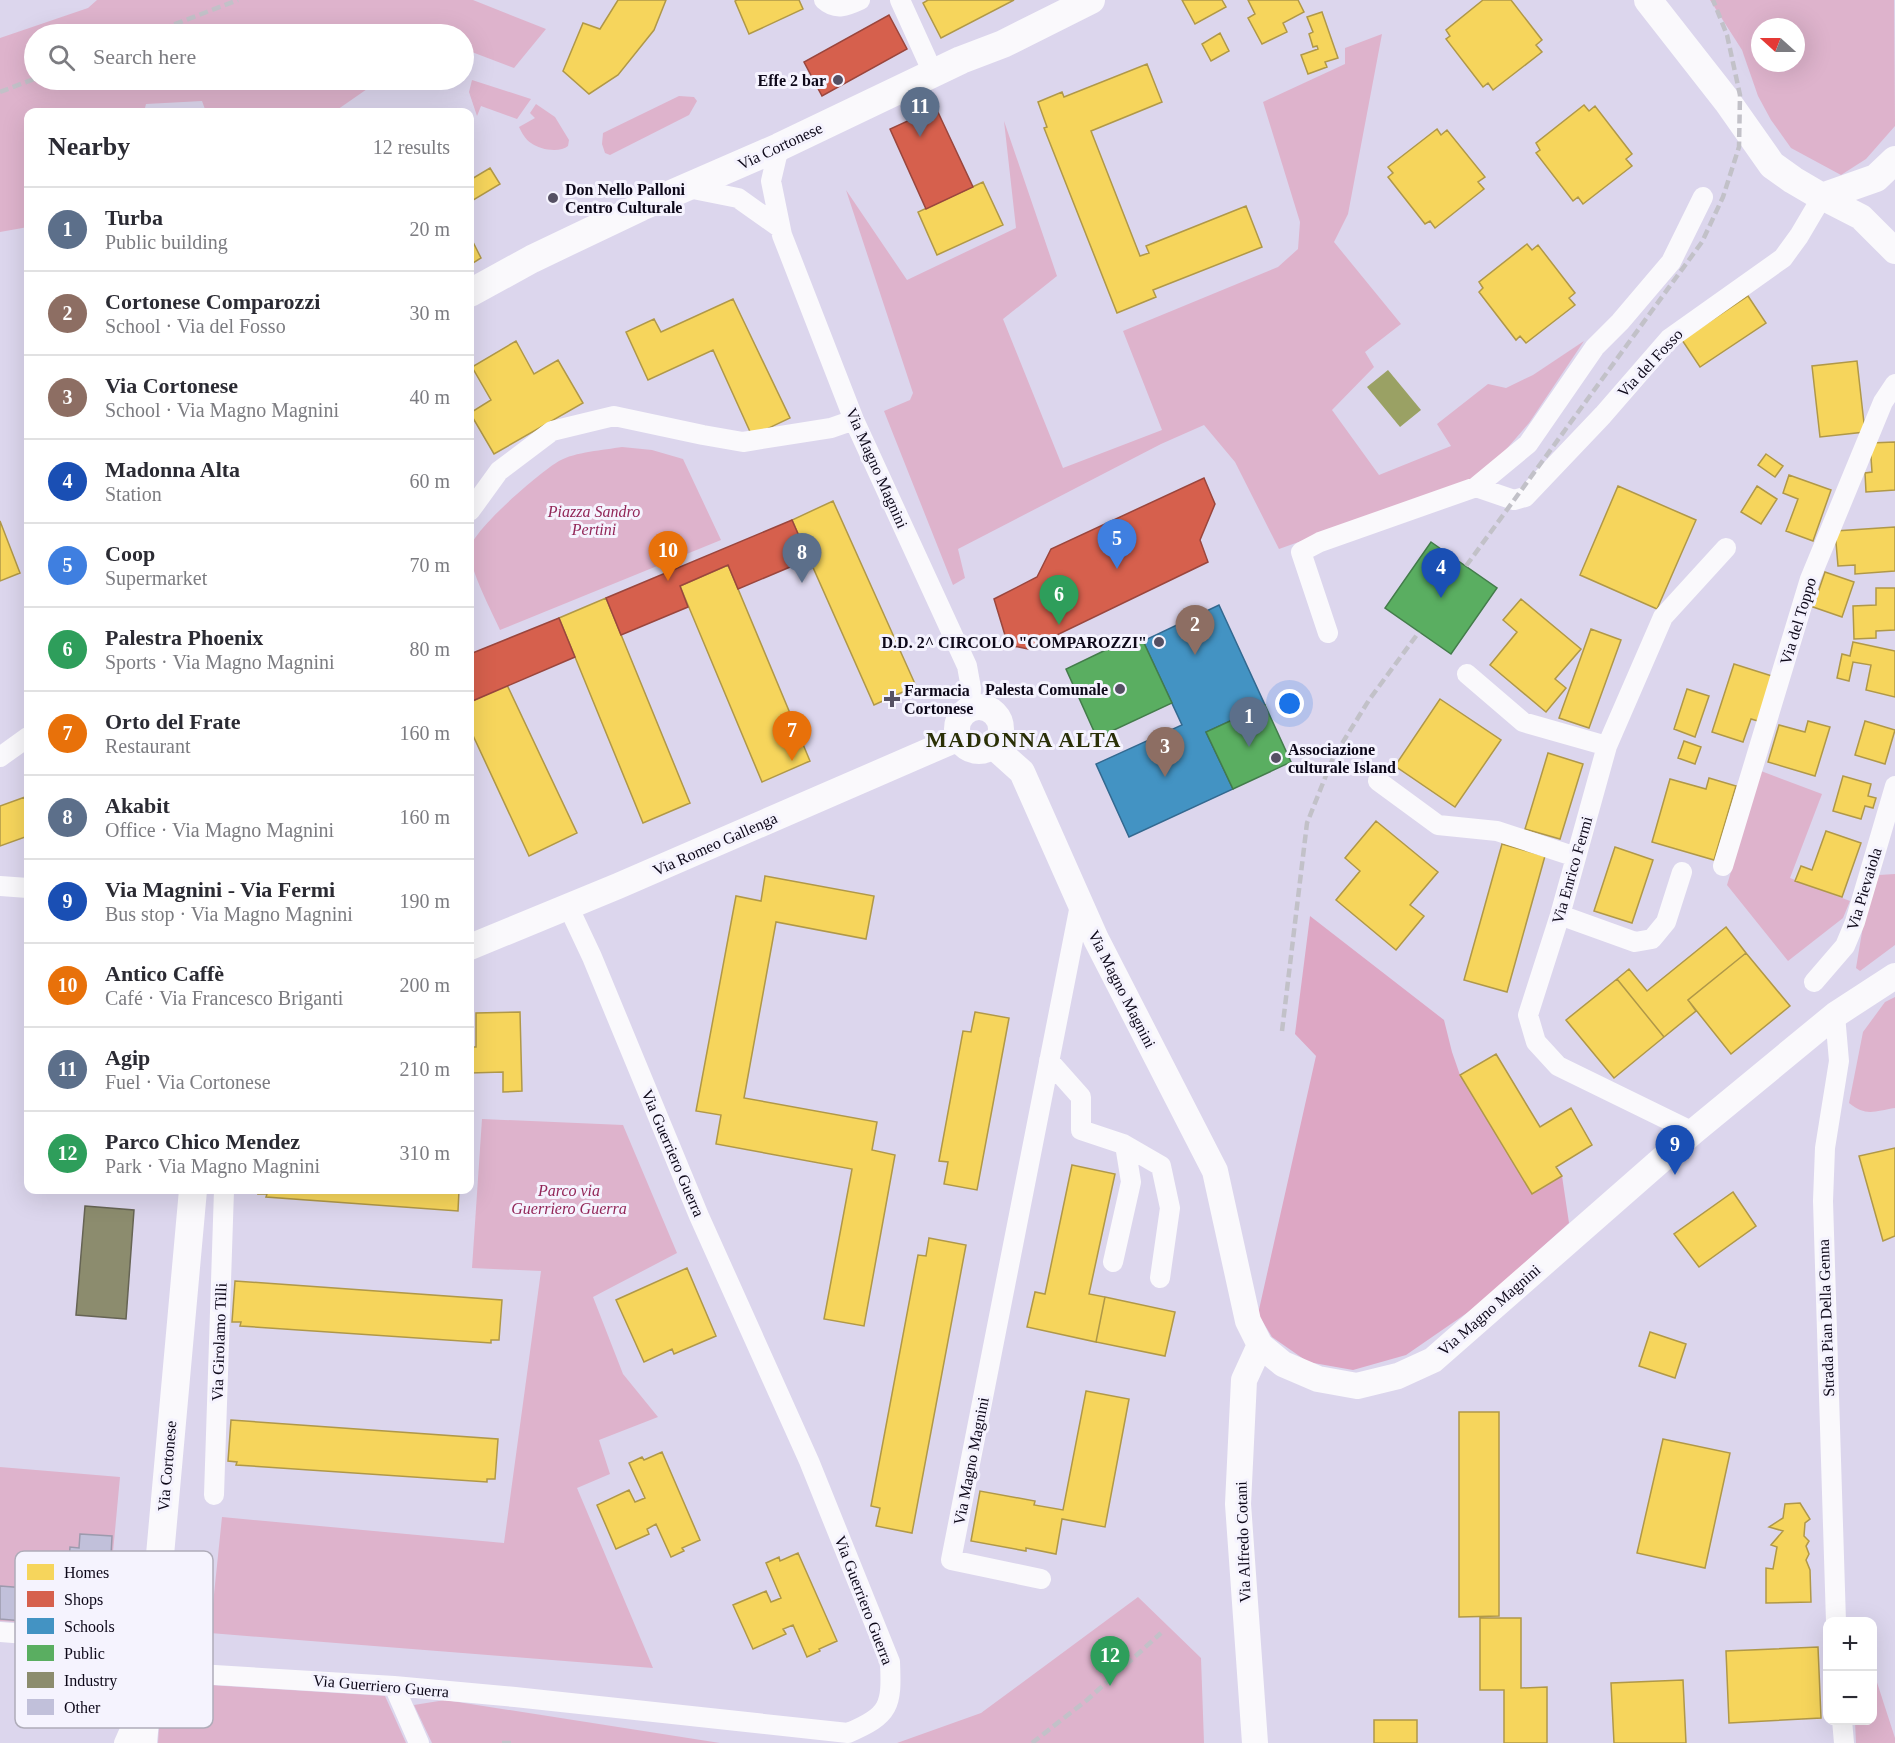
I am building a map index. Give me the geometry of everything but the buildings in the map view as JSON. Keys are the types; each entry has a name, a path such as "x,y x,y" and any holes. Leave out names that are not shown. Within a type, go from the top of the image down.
{"main road":[{"name":"Via Cortonese","path":"474,291 532,259 640,207 780,147 1091,0"},
{"path":"1648,0 1727,101 1772,165 1793,180 1822,197 1876,178 1895,160"},
{"name":"Via Cortonese","path":"160,1551 193,1194"},
{"name":"Via Cortonese","path":"143,1743 144,1728"}],"street":[{"path":"824,0 829,4 852,4"},
{"path":"900,0 934,75"},
{"name":"Via Magno Magnini","path":"780,147 771,181 779,226 854,420 967,666 970,709 957,724 958,738"},
{"path":"688,188 738,198 779,226"},
{"path":"1328,633 1301,552 1320,542 1476,487 1528,444 1595,347 1620,322 1671,262 1703,197"},
{"path":"1822,197 1861,217 1895,251"},
{"name":"Via del Fosso","path":"1476,487 1514,500 1525,497 1603,415 1669,339 1783,258 1795,243 1822,197"},
{"name":"Via del Toppo","path":"1723,866 1810,579 1883,402 1895,384"},
{"path":"474,505 499,471 552,431 614,416 743,442 831,428 854,420"},
{"name":"Via Enrico Fermi","path":"1693,1132 1558,1066 1536,1042 1528,1015 1560,915 1607,746 1663,617 1726,548"},
{"path":"1467,674 1523,722 1607,746"},
{"path":"958,738 968,748 981,751 993,746 1000,732 997,717 985,708 970,709"},
{"name":"Via Romeo Gallenga","path":"474,945 652,872 958,738"},
{"path":"0,757 24,741"},
{"name":"Via Magno Magnini","path":"993,746 1022,772 1080,905 1215,1170 1248,1321 1260,1345 1283,1364 1318,1379 1357,1386 1398,1376 1432,1360 1693,1132 1835,1015 1895,976"},
{"path":"1377,781 1438,825 1497,831 1576,856"},
{"name":"Via Pievaiola","path":"1814,982 1845,946 1855,922 1895,786"},
{"path":"1560,915 1635,942 1652,939 1666,922 1682,872"},
{"path":"0,886 24,888"},
{"name":"Via Magno Magnini","path":"1041,1579 951,1560 1080,905"},
{"name":"Via Guerriero Guerra","path":"213,1673 515,1697 848,1733 874,1722 885,1708 891,1694 890,1662 809,1461 699,1216 592,957 568,906"},
{"name":"Strada Pian Della Genna","path":"1835,1015 1839,1061 1825,1148 1823,1201 1836,1617"},
{"path":"1049,1061 1081,1097 1081,1130 1125,1145 1161,1166 1170,1208 1160,1278"},
{"path":"1113,1262 1131,1182 1125,1145"},
{"name":"Via Girolamo Tilli","path":"214,1495 224,1194"},
{"name":"Via Alfredo Cotani","path":"1255,1743 1238,1504 1244,1380 1260,1345"},
{"name":"Via Guerriero Guerra","path":"0,1632 15,1636"},
{"path":"394,1686 419,1743"},
{"path":"1842,1725 1844,1743"},
{"path":"124,1743 129,1728"}],"green space":[{"path":"97,0 473,0 546,29 514,68 474,53 474,24 41,24 88,8"},
{"path":"1710,0 1894,0 1895,126 1866,159 1841,175 1791,148 1771,120 1758,96 1742,50"},
{"path":"24,30 24,90 366,90 340,108 205,108 202,101 146,104 145,108 24,108 24,228 0,232 0,38"},
{"path":"1382,34 1348,214 1334,242 1401,324 1365,352 1374,367 1332,410 1379,475 1451,446 1437,424 1488,384 1506,388 1533,375 1584,341 1529,423 1483,476 1279,549 1235,462 1204,425 1161,444 958,549 965,578 953,585 884,411 910,400 913,393 846,190 907,280 1016,228 1004,121 1057,276 1003,319 1063,468 1162,430 1123,331 1278,267 1298,249 1300,222 1263,102 1345,64 1345,48"},
{"path":"474,81 531,99 517,119 481,106 477,116 469,92 474,90"},
{"path":"679,96 694,97 697,101 689,115 610,155 605,153 602,144 603,133"},
{"path":"536,104 555,117 569,140 568,146 555,150 545,149 525,138 519,127 535,118 530,113"},
{"name":"Piazza Sandro Pertini","path":"622,447 652,450 683,459 721,540 500,630 474,570 474,539 509,501 538,476 559,461 581,453"},
{"path":"1761,771 1822,794 1790,878 1850,901 1843,918 1788,961 1727,885"},
{"path":"1895,874 1895,945 1860,971 1856,968 1863,926 1879,875"},
{"path":"1895,997 1895,1108 1866,1112 1849,1103 1863,1032 1885,1002"},
{"name":"Parco via Guerriero Guerra","path":"482,1119 623,1125 677,1253 593,1297 623,1374 658,1417 599,1440 610,1474 577,1488 653,1668 213,1633 213,1604 222,1517 504,1543 541,1271 472,1268"},
{"path":"0,1467 120,1477 113,1551 15,1551 15,1622 0,1621"},
{"path":"1138,1597 1201,1658 1204,1743 897,1743 981,1713"},
{"path":"1877,1682 1895,1743 1856,1743 1855,1725 1877,1725"},
{"path":"213,1685 385,1696 406,1743 158,1743 159,1728 213,1728"},
{"path":"445,1700 720,1743 432,1743 414,1705"}],"shaded area":[{"path":"1388,370 1421,410 1400,427 1367,387"},
{"path":"1310,916 1444,1020 1460,1075 1532,1194 1562,1176 1569,1223 1477,1306 1406,1355 1353,1370 1308,1362 1272,1337 1258,1314 1316,1056 1295,1034"}],"railway":[{"path":"175,24 238,0"},
{"path":"1466,566 1702,242 1723,197 1739,147 1740,95 1727,35 1713,0"},
{"path":"0,92 24,83"},
{"path":"1282,1031 1307,823 1333,758 1369,700 1419,632"},
{"path":"1032,1743 1087,1700 1161,1633"},
{"path":"502,1743 514,1743"}],"place":[{"name":"Effe 2 bar","path":"838,80"},
{"name":"Agip","path":"920,137"},
{"name":"Don Nello Palloni Centro Culturale","path":"553,198"},
{"name":"Coop","path":"1117,569"},
{"name":"Antico Caffè","path":"668,581"},
{"name":"Akabit","path":"802,583"},
{"name":"Madonna Alta","path":"1441,598"},
{"name":"Palestra Phoenix","path":"1059,625"},
{"name":"D.D. 2^ CIRCOLO \"COMPAROZZI\"","path":"1159,642"},
{"name":"Cortonese Comparozzi","path":"1195,655"},
{"name":"Palesta Comunale","path":"1120,689"},
{"name":"Farmacia Cortonese","path":"892,699"},
{"name":"Turba","path":"1249,747"},
{"name":"Associazione culturale Island","path":"1276,758"},
{"name":"Orto del Frate","path":"792,761"},
{"name":"Via Cortonese","path":"1165,777"},
{"name":"Via Magnini - Via Fermi","path":"1675,1175"},
{"name":"Parco Chico Mendez","path":"1110,1686"}],"district":[{"name":"MADONNA ALTA","path":"1024,739"}]}
